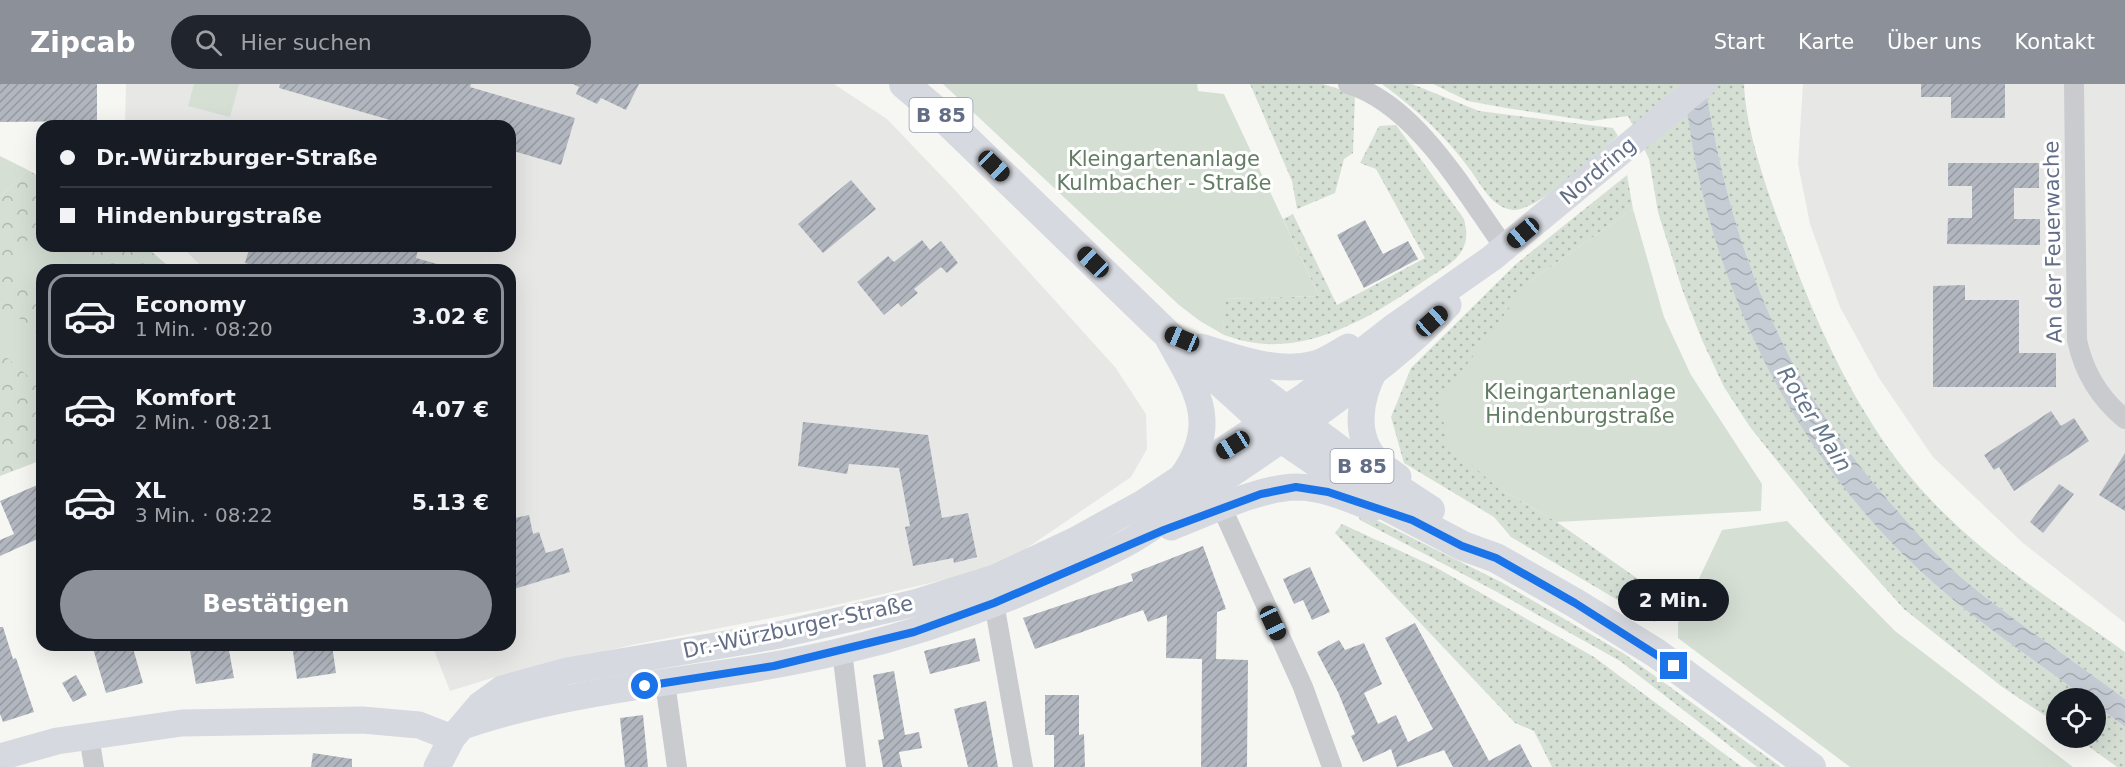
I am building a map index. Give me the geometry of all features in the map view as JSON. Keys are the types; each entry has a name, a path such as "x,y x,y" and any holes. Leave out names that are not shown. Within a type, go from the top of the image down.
{"main road":[{"name":"B 85","path":"904,84 942,116 1164,332 1284,424 1417,513 1471,537 1496,558 1656,653 1811,767"},
{"name":"Nordring","path":"1284,424 1395,326 1499,253 1703,84"},
{"name":"Nordring","path":"1284,424 1374,371 1444,310 1499,253"},
{"path":"1200,347 1272,365 1307,366 1325,360 1362,339 1395,326"},
{"name":"B 85","path":"1164,332 1200,347 1284,424"},
{"path":"1164,332 1198,393 1202,409 1198,445 1192,463 1180,479"},
{"path":"1125,544 1261,494 1296,487 1328,492 1417,513 1411,489 1375,459 1365,441 1362,407 1365,389 1374,371"},
{"name":"Dr.-Würzburger-Straße","path":"457,732 480,705 502,689 567,671 837,623 915,603 995,578 1074,541 1180,479 1284,424"},
{"name":"Dr.-Würzburger-Straße","path":"457,732 522,708 842,651 914,632 994,603 1125,544 1284,424"},
{"path":"0,757 57,741 182,723 362,720 419,725 457,732 437,767"}],"street":[{"path":"1348,84 1362,88 1385,102 1406,119 1449,169 1499,253"},
{"name":"An der Feuerwache","path":"2074,84 2077,340 2081,357 2094,386 2111,407 2125,419"},
{"path":"1222,508 1303,687 1332,767"},
{"path":"994,603 1023,767"},
{"path":"842,651 856,767"},
{"path":"665,683 677,767"},
{"path":"89,736 94,767"}],"shaded area":[{"path":"126,84 834,84 887,119 954,189 1115,367 1146,414 1147,449 1131,477 999,567 823,608 632,645 492,678 450,691 434,651 516,651 516,264 199,264 187,252 516,252 516,120 125,120"},
{"path":"1803,84 2125,84 2125,623 2023,543 1933,457 1879,378 1840,307 1810,224 1798,164"}],"green space":[{"path":"194,84 239,84 230,117 188,106"},
{"name":"Kleingartenanlage Kulmbacher - Straße","path":"943,84 1197,84 1198,91 1224,94 1319,296 1223,299 1224,335 1179,305"},
{"path":"1250,84 1323,84 1355,94 1353,153 1344,159 1335,193 1297,209 1292,181"},
{"path":"1382,84 1412,84 1479,111 1613,128 1618,136 1568,180 1538,201 1525,208 1507,209 1488,195 1461,158 1419,113"},
{"path":"1433,84 1684,84 1694,150 1710,216 1732,282 1759,346 1792,408 1830,467 1872,521 1918,569 1979,620 2072,688 2046,688 2046,716 2001,686 1904,609 1826,522 1750,427 1724,387 1702,340 1682,289 1658,212 1649,159 1628,116 1591,121 1468,101"},
{"path":"1705,84 1744,84 1749,123 1759,164 1799,276 1846,379 1864,412 1885,443 1932,501 1976,543 2125,652 2125,699 2006,613 1948,566 1855,460 1821,411 1792,362 1747,258 1730,203 1716,145"},
{"path":"1396,125 1464,219 1466,239 1458,257 1379,310 1328,334 1291,343 1273,344 1249,342 1224,335 1222,299 1319,296 1283,219 1293,214 1337,305 1425,258 1376,169 1360,163 1379,126"},
{"path":"0,156 28,170 0,197"},
{"path":"28,170 36,175 36,252 152,252 166,264 36,264 36,462 0,476 0,197"},
{"path":"1627,175 1633,209 1529,282 1498,488 1557,522 1655,591 1655,622 1511,537 1494,517 1404,463 1391,417 1411,368 1516,264"},
{"name":"Kleingartenanlage Hindenburgstraße","path":"1633,209 1664,317 1691,375 1762,484 1761,511 1557,522 1498,488 1447,444 1440,400 1529,282"},
{"path":"36,231 36,252 85,252 98,264 36,264 36,297 3,267"},
{"path":"6,307 36,332 36,372 30,378 0,352 0,314"},
{"path":"1356,510 1501,582 1623,653 1781,767 1757,767 1620,661 1497,592 1360,520"},
{"path":"1787,521 1895,631 2073,767 1850,767 1678,638 1678,623 1722,530"},
{"path":"1342,524 1435,567 1594,657 1742,767 1552,767 1534,731 1515,723 1335,533"},
{"path":"2106,713 2125,727 2125,767 2117,767 2091,748 2106,748"}],"water":[{"name":"Roter Main","path":"1684,84 1705,84 1730,203 1747,258 1792,362 1821,411 1856,460 1895,508 1948,566 2006,613 2125,699 2125,727 2106,713 2106,688 2072,688 1938,587 1870,520 1828,466 1790,408 1758,347 1730,284 1709,218 1693,151"}],"building":[{"path":"0,84 97,84 97,120 0,122"},
{"path":"280,84 471,84 470,87 575,118 561,165 516,152 516,120 390,120 279,88"},
{"path":"573,84 639,84 626,110 601,98 597,104 576,94 579,87"},
{"path":"1921,84 2005,84 2005,118 1951,118 1951,97 1921,97"},
{"path":"1948,163 2039,163 2039,188 2014,188 2014,219 2040,219 2040,245 1947,244 1948,218 1972,218 1972,186 1948,186"},
{"path":"851,180 876,209 823,253 798,224"},
{"path":"1365,220 1383,254 1408,241 1418,259 1364,288 1337,235"},
{"path":"922,240 930,250 941,241 958,263 947,273 941,267 914,289 918,293 901,307 898,303 884,315 857,282 888,256 894,262"},
{"path":"248,252 418,252 416,258 437,264 249,264 245,263"},
{"path":"1965,285 1965,300 2019,300 2019,353 2056,353 2056,387 1933,387 1933,286"},
{"path":"2051,411 2061,426 2074,418 2089,441 2014,491 1999,467 1994,470 1984,455"},
{"path":"803,422 928,435 942,518 968,513 977,557 954,563 953,558 913,566 905,527 910,526 899,468 849,464 847,474 798,466"},
{"path":"2125,453 2125,511 2099,495"},
{"path":"2059,484 2074,494 2043,533 2030,522"},
{"path":"36,486 36,540 0,556 0,540 14,534 0,501"},
{"path":"529,515 533,534 539,532 546,553 563,548 570,572 516,588 516,518"},
{"path":"1203,546 1226,609 1217,612 1216,659 1248,660 1247,767 1201,767 1202,659 1166,658 1167,615 1148,622 1143,610 1035,649 1023,618 1133,581 1131,574"},
{"path":"1310,567 1330,612 1312,620 1303,600 1294,604 1283,579"},
{"path":"1415,623 1489,761 1520,744 1532,767 1453,767 1444,750 1397,767 1391,749 1363,762 1351,736 1355,734 1338,692 1317,652 1339,640 1345,650 1364,643 1382,684 1364,693 1378,724 1396,715 1408,742 1433,729 1385,638"},
{"path":"0,627 3,627 13,659 16,658 34,712 3,722 0,714"},
{"path":"975,638 980,661 930,674 924,651"},
{"path":"94,651 134,651 143,683 106,693"},
{"path":"190,651 229,651 234,678 196,684"},
{"path":"293,651 333,651 336,673 297,679"},
{"path":"894,671 905,735 919,732 922,748 899,752 902,767 883,767 878,740 884,739 873,675"},
{"path":"76,675 87,695 73,702 62,683"},
{"path":"1045,695 1079,695 1079,735 1084,734 1085,767 1054,767 1054,735 1045,735"},
{"path":"986,701 998,767 968,767 954,709"},
{"path":"643,715 648,767 625,767 620,718"},
{"path":"313,753 352,759 352,767 311,767"}],"route":[{"path":"645,686 774,666 914,632 1040,584 1125,544 1261,494 1296,487 1328,492 1387,514 1412,520 1462,546 1496,558 1575,603 1674,666"}]}
